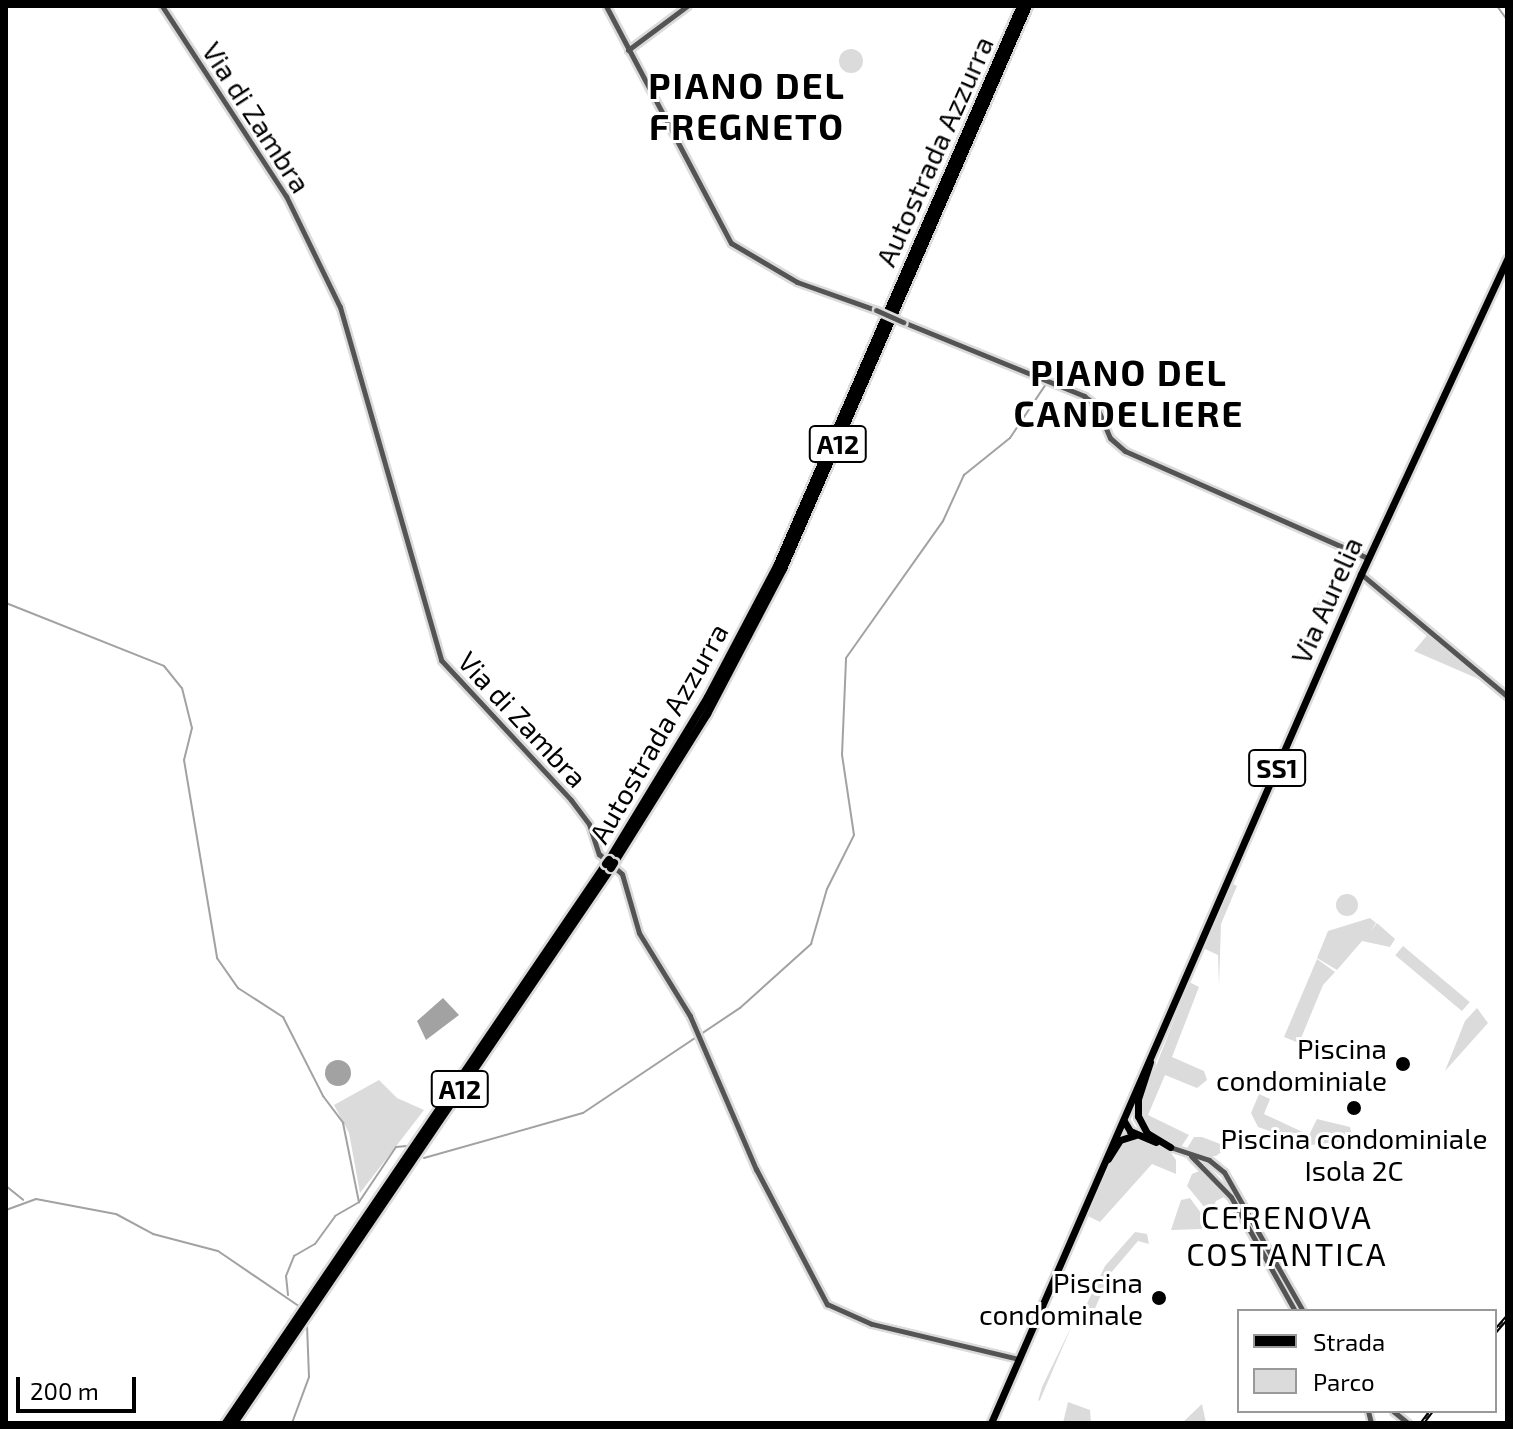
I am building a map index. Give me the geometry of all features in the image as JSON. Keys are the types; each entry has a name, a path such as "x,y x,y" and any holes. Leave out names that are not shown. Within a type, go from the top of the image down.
{"highway":[{"name":"Autostrada Azzurra","path":"610,864 708,697 778,564 1021,6"},
{"name":"Autostrada Azzurra","path":"234,1423 702,722 783,569 1028,6"},
{"name":"Autostrada Azzurra","path":"226,1423 301,1319"}],"main road":[{"name":"Via Aurelia","path":"1063,1258 1092,1185 1368,558 1507,259"},
{"name":"Via Aurelia","path":"991,1423 1104,1169 1191,962"},
{"path":"1092,1185 1124,1121 1155,1041"},
{"path":"1141,1125 1138,1101 1150,1062"},
{"path":"1124,1121 1141,1125 1170,1147"},
{"path":"1124,1121 1138,1136 1170,1147"},
{"path":"1104,1169 1121,1139 1138,1136"}],"street":[{"name":"Via di Zambra","path":"162,6 286,196 340,307 441,660 585,817 599,854 622,874 641,937 697,1033 758,1173 829,1308 885,1328 1019,1359"},
{"path":"606,6 734,246 797,282 876,310 1083,395 1096,405 1110,438 1125,451 1368,558"},
{"path":"628,50 687,6"},
{"path":"1361,574 1507,696"},
{"path":"1170,1147 1209,1160 1227,1176 1302,1309"},
{"path":"1187,1153 1229,1194 1294,1309"}],"green space":[{"path":"851,49 859,53 863,61 859,69 851,73 843,69 839,61 843,53"},
{"path":"1333,577 1336,585 1325,609 1318,611 1315,607"},
{"path":"1429,633 1470,667 1481,680 1414,651"},
{"path":"1231,883 1237,886 1221,924 1219,986 1218,955 1203,948"},
{"path":"1347,894 1355,897 1358,905 1355,913 1347,916 1339,913 1336,905 1339,897"},
{"path":"1370,918 1376,923 1370,932 1377,923 1395,939 1390,947 1362,941 1337,970 1317,958 1328,931"},
{"path":"1403,946 1470,1002 1462,1011 1395,955"},
{"path":"1317,959 1335,972 1323,985 1299,1043 1284,1037"},
{"path":"1189,982 1199,987 1172,1057 1204,1071 1207,1080 1197,1088 1165,1075 1148,1115 1189,1135 1181,1147 1152,1134 1139,1109"},
{"path":"1477,1008 1488,1023 1445,1071 1465,1021"},
{"path":"379,1080 397,1098 424,1110 360,1193 349,1133 334,1105"},
{"path":"1259,1094 1270,1099 1264,1114 1309,1135 1317,1119 1350,1127 1353,1140 1311,1145 1258,1127 1251,1113"},
{"path":"1250,1132 1257,1135 1260,1142 1257,1149 1250,1152 1243,1149 1240,1142 1243,1135"},
{"path":"1133,1136 1169,1150 1176,1160 1176,1174 1152,1164 1100,1222 1086,1215 1116,1147"},
{"path":"1194,1137 1228,1147 1216,1156 1203,1156 1186,1150"},
{"path":"1202,1170 1228,1195 1216,1201 1210,1214 1187,1186 1192,1174"},
{"path":"1227,1181 1297,1305 1296,1307 1225,1186"},
{"path":"1190,1198 1206,1220 1202,1229 1171,1230 1181,1200"},
{"path":"1135,1232 1147,1234 1149,1244 1138,1241 1110,1274 1090,1320 1081,1316 1105,1266"},
{"path":"1073,1323 1040,1400 1038,1401 1042,1387"},
{"path":"1068,1402 1090,1410 1091,1423 1063,1423"},
{"path":"1202,1404 1206,1423 1182,1423"}],"shaded area":[{"path":"443,998 459,1015 426,1040 417,1021"},
{"path":"338,1060 348,1063 351,1073 348,1083 338,1086 328,1083 325,1073 328,1063"}],"waterway":[{"path":"1497,6 1507,20"},
{"path":"424,1158 583,1113 740,1008 811,944 827,889 854,835 842,755 846,658 943,521 964,475 1010,438 1046,384"},
{"path":"6,603 164,666 182,688 192,728 184,760 217,958 238,988 283,1017 323,1096 343,1123 359,1202"},
{"path":"288,1295 286,1276 294,1256 315,1244 335,1216 359,1202 396,1147 407,1146"},
{"path":"6,1186 23,1200"},
{"path":"6,1210 36,1199 116,1214 153,1234 218,1251 300,1307"},
{"path":"292,1423 309,1377 307,1324"}],"railway":[{"path":"1497,1329 1507,1317"},
{"path":"1422,1423 1430,1413"}],"place":[{"name":"Piscina condominiale","path":"1403,1064"},
{"name":"Piscina condominiale Isola 2C","path":"1354,1108"},
{"name":"Piscina condominale","path":"1159,1298"}],"district":[{"name":"PIANO DEL FREGNETO","path":"747,104"},
{"name":"PIANO DEL CANDELIERE","path":"1129,392"},
{"name":"CERENOVA COSTANTICA","path":"1287,1236"}]}
